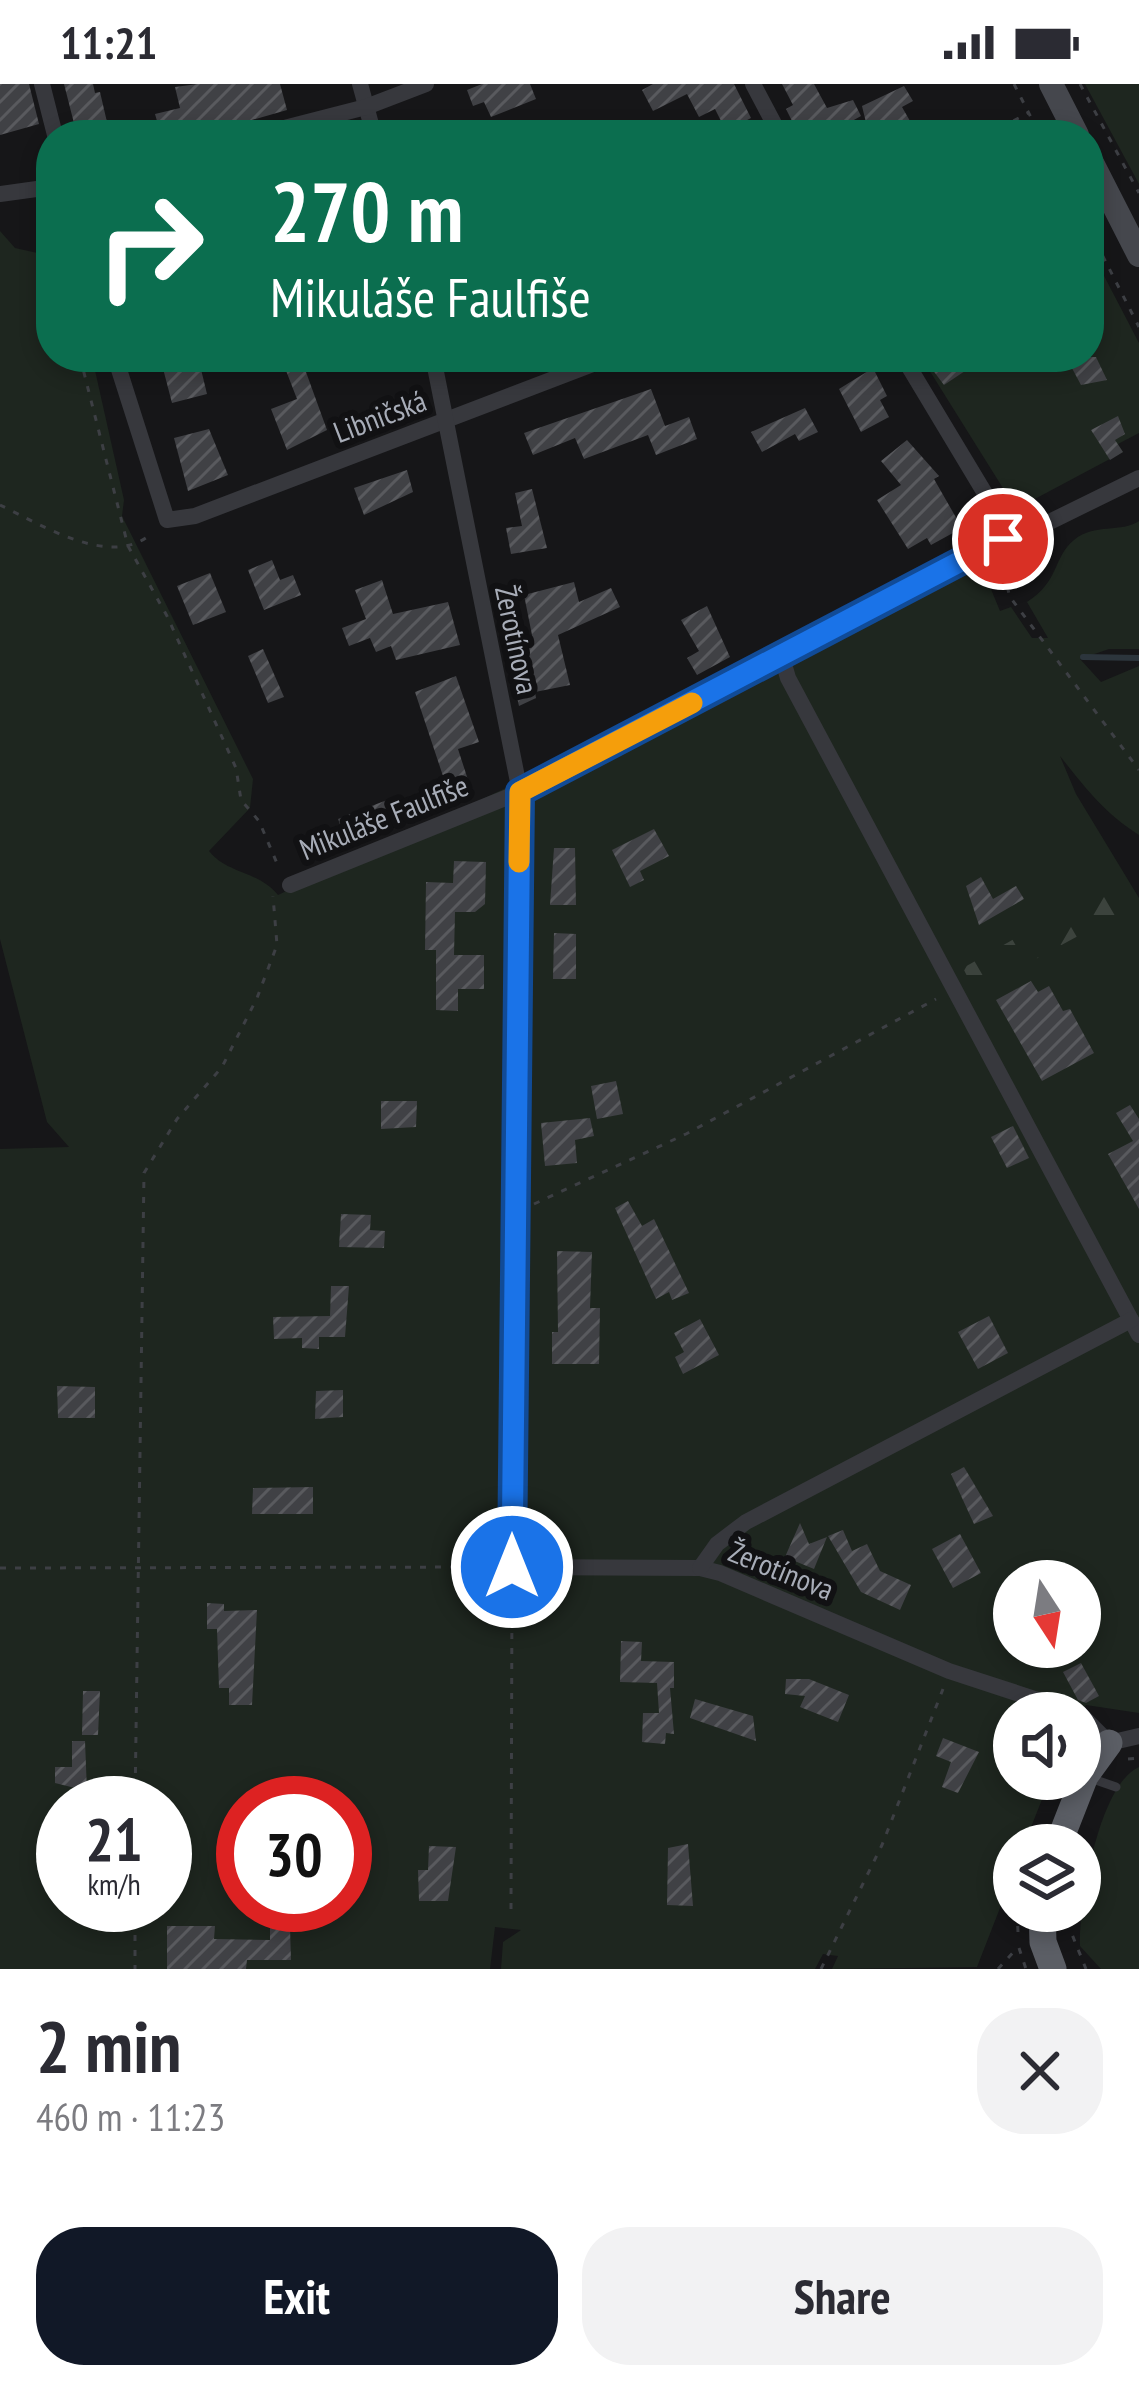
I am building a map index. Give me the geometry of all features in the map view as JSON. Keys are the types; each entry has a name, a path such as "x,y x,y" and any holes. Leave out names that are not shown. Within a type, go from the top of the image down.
{"highway":[{"path":"1101,1764 1114,1754"}],"main road":[{"path":"1052,84 1070,120"},
{"path":"1104,187 1139,255"}],"street":[{"path":"42,84 52,120"},
{"path":"360,84 370,120"},
{"path":"315,120 426,84"},
{"path":"753,84 772,120"},
{"path":"0,194 36,189"},
{"path":"120,372 167,520"},
{"name":"Žerotínova","path":"436,372 520,792 512,1567 700,1568 1014,1692"},
{"name":"Libničská","path":"167,520 195,516 572,372"},
{"path":"912,372 993,507 1021,533"},
{"name":"Mikuláše Faulfiše","path":"280,881 520,792 1021,533 1139,478"},
{"path":"700,1568 716,1544 746,1522 1135,1328 788,678 782,657"},
{"path":"1114,1754 1139,1736"},
{"name":"Žerotínova","path":"1101,1739 1114,1754"}],"lane":[{"path":"1021,533 1033,571"},
{"path":"1101,1782 1116,1787"}],"path":[{"path":"1014,84 1033,120"},
{"path":"1080,84 1099,120"},
{"path":"1014,120 1029,112"},
{"path":"1104,128 1139,193"},
{"path":"1104,258 1139,327"},
{"path":"84,372 128,546 167,616 236,768 241,800 259,821 282,872 278,945 257,998 222,1067 177,1119 144,1173 146,1366 136,1568 135,1776"},
{"path":"0,505 57,533 99,545 142,543 167,520"},
{"path":"1005,577 1010,597 1139,770"},
{"path":"514,1207 547,1203 953,989"},
{"path":"0,1568 512,1567 511,1910"},
{"path":"821,1969 882,1845 949,1670"},
{"path":"1114,1754 1139,1758"},
{"path":"135,1932 135,1969"},
{"path":"1070,1932 1072,1946 1086,1969"},
{"path":"998,1969 1008,1951 1048,1956"}],"green space":[{"path":"1085,84 1139,84 1139,184"},
{"path":"0,231 15,248 36,253 36,372 95,372 124,500 122,516 253,779 250,808 209,851 278,895 981,565 1000,611 1011,607 1032,638 1048,638 1027,602 1045,586 1067,547 1090,532 1139,521 1139,649 1109,649 1080,659 1101,682 1139,666 1139,835 1105,808 1060,756 1076,794 1139,898 1139,1713 1101,1707 1101,1692 993,1692 993,1800 1042,1800 1032,1824 993,1824 993,1926 977,1967 832,1969 838,1956 823,1954 815,1969 501,1969 503,1942 521,1930 495,1927 490,1969 0,1969 0,1149 69,1147 47,1122 0,939"},
{"path":"1104,276 1139,343 1139,433 1118,444 1123,452 1016,509 930,372 1104,372"},
{"path":"1120,879 1135,905 975,992 963,968"},
{"path":"1139,1767 1139,1969 1101,1969 1080,1946 1081,1932 1101,1932 1101,1825 1125,1778"}],"building":[{"path":"0,84 29,84 36,125 0,135"},
{"path":"64,84 93,84 95,93 100,92 107,120 73,120"},
{"path":"280,84 287,110 252,120 157,120 155,114 180,108 175,87"},
{"path":"482,84 530,84 536,99 491,117 484,102 473,106 467,90"},
{"path":"653,84 734,84 751,118 720,120 715,109 699,117 687,94 653,111 642,90"},
{"path":"782,84 814,84 827,108 853,100 861,116 792,120 786,109 793,105"},
{"path":"904,86 913,101 902,107 909,120 865,120 862,106"},
{"path":"164,372 202,372 207,394 172,403"},
{"path":"287,372 306,372 327,430 287,450 271,409 297,399"},
{"path":"867,372 875,372 887,396 880,400 889,417 861,432 839,389"},
{"path":"934,372 964,372 944,385"},
{"path":"1074,372 1103,372 1107,380 1081,385"},
{"path":"651,389 665,426 689,417 697,439 656,455 648,435 584,459 575,438 533,455 524,433"},
{"path":"805,408 818,432 799,441 795,434 762,452 751,432"},
{"path":"1118,416 1125,434 1115,440 1123,452 1110,460 1091,430"},
{"path":"209,429 228,475 188,491 174,438"},
{"path":"907,440 939,476 934,479 962,528 931,545 927,538 908,549 877,500 901,485 881,461"},
{"path":"407,470 413,492 364,515 354,488"},
{"path":"532,489 547,548 511,554 506,528 522,526 515,493"},
{"path":"272,560 280,580 293,575 301,595 264,610 248,570"},
{"path":"210,573 226,612 193,625 177,586"},
{"path":"382,580 393,614 448,602 460,645 396,660 391,646 376,652 370,638 349,646 342,628 366,619 355,590"},
{"path":"574,582 579,602 611,588 620,607 558,635 570,685 535,692 536,698 519,706 510,667 521,664 518,649 534,645 524,595"},
{"path":"707,606 730,657 697,675 687,658 699,651 681,620"},
{"path":"263,649 284,697 268,703 248,656"},
{"path":"456,676 479,742 458,749 469,783 448,791 415,692"},
{"path":"387,800 394,819 345,837 338,819"},
{"path":"654,829 669,856 640,871 644,880 630,887 612,850"},
{"path":"554,848 575,848 576,905 550,905"},
{"path":"454,861 486,862 485,904 475,912 455,912 454,955 484,955 484,989 458,989 458,1011 436,1010 436,950 425,950 426,882 453,883"},
{"path":"981,877 993,899 1016,886 1024,899 979,925 966,886"},
{"path":"554,933 576,934 576,979 553,979"},
{"path":"1031,981 1038,992 1049,986 1063,1011 1070,1009 1094,1053 1042,1081 996,1000"},
{"path":"616,1081 623,1114 597,1119 591,1086"},
{"path":"381,1101 417,1101 416,1127 381,1129"},
{"path":"1130,1105 1139,1119 1139,1209 1108,1154 1133,1141 1116,1113"},
{"path":"590,1118 594,1136 575,1140 577,1163 545,1166 541,1123"},
{"path":"1013,1126 1029,1158 1007,1168 991,1137"},
{"path":"628,1201 642,1226 654,1219 689,1293 672,1300 669,1292 656,1299 615,1208"},
{"path":"341,1214 371,1215 370,1230 385,1231 384,1248 339,1247"},
{"path":"557,1251 592,1252 590,1308 600,1308 599,1364 552,1364 552,1332 558,1332"},
{"path":"331,1286 349,1286 345,1337 319,1337 319,1349 302,1348 302,1338 274,1339 273,1317 330,1316"},
{"path":"989,1316 1008,1353 978,1369 958,1332"},
{"path":"700,1319 719,1355 683,1374 675,1357 684,1352 674,1333"},
{"path":"57,1386 95,1387 95,1418 58,1418"},
{"path":"343,1390 343,1417 315,1419 316,1391"},
{"path":"964,1467 993,1516 974,1524 951,1474"},
{"path":"313,1487 313,1514 252,1514 253,1488"},
{"path":"800,1523 809,1544 827,1537 814,1569 785,1557"},
{"path":"843,1530 852,1551 867,1544 880,1571 911,1585 900,1610 861,1592 828,1536"},
{"path":"960,1534 981,1573 953,1588 932,1549"},
{"path":"207,1603 224,1604 224,1611 257,1610 252,1705 229,1705 229,1688 219,1688 217,1629 207,1629"},
{"path":"621,1641 642,1642 641,1661 674,1662 674,1688 670,1688 674,1734 666,1733 665,1744 642,1742 643,1713 659,1713 657,1683 620,1682"},
{"path":"1084,1668 1097,1692 1074,1692 1063,1672"},
{"path":"786,1679 809,1679 849,1695 838,1722 800,1707 805,1696 785,1694"},
{"path":"83,1691 100,1691 98,1735 82,1735"},
{"path":"695,1699 753,1716 756,1741 690,1718"},
{"path":"943,1738 979,1752 958,1793 942,1787 951,1762 936,1756"},
{"path":"72,1741 85,1741 86,1776 55,1776 55,1767 72,1767"},
{"path":"688,1844 693,1906 667,1905 668,1848"},
{"path":"429,1846 456,1847 448,1901 419,1901 418,1870 428,1870"},
{"path":"215,1926 214,1939 270,1940 270,1932 290,1932 291,1960 247,1960 246,1969 167,1969 167,1932"}],"waterway":[{"path":"1083,657 1139,658"}],"slow traffic":[{"path":"519,862 520,792 692,703"}],"route":[{"path":"512,1567 520,792 1003,539"}]}
